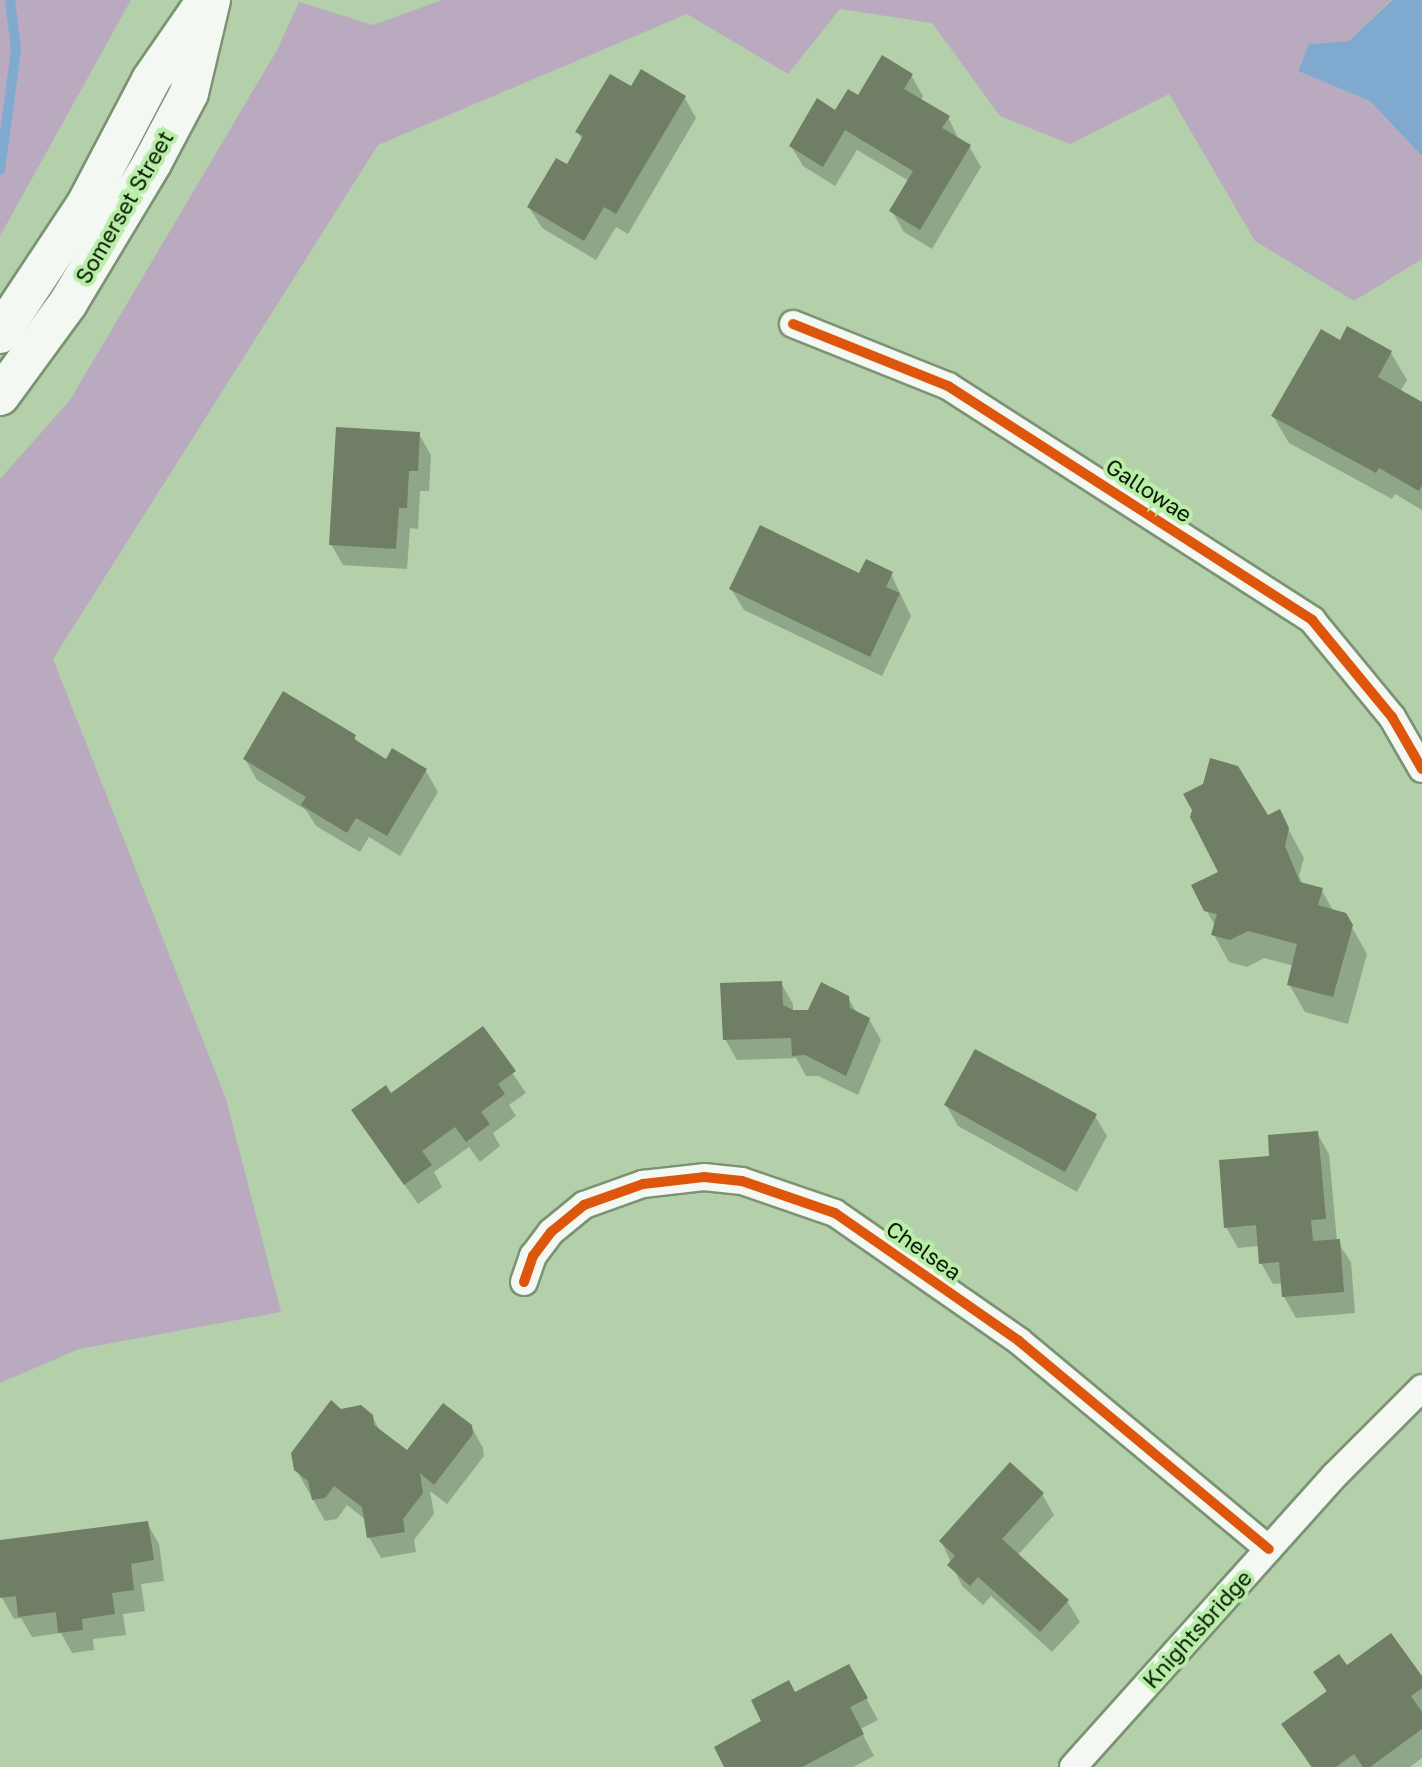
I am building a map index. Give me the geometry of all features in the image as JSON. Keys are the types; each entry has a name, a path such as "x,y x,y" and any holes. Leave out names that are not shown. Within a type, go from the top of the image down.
{"main road":[{"name":"Somerset Street","path":"0,334 86,204 151,80 208,0"},
{"name":"Somerset Street","path":"0,396 68,303 189,93 208,0"}],"street":[{"name":"Gallowae","path":"793,324 948,386 1312,620 1392,717 1422,769"},
{"name":"Chelsea","path":"524,1282 533,1256 551,1232 584,1205 643,1184 704,1177 742,1181 835,1213 1019,1341 1269,1549"},
{"name":"Knightsbridge","path":"1073,1767 1335,1475 1422,1388"}],"shaded area":[{"path":"0,0 131,0 0,236"},
{"path":"442,0 1391,0 1349,41 1309,44 1298,71 1370,101 1422,156 1422,259 1354,301 1255,241 1169,94 1070,144 1000,116 932,23 840,9 788,74 687,14 378,145 53,659 226,1099 281,1312 79,1349 0,1383 0,479 70,400 277,50 299,2 373,25"}],"water":[{"path":"1392,0 1422,0 1422,156 1370,101 1298,71 1309,44 1349,41"}],"building":[{"path":"882,55 913,74 904,89 950,116 942,128 971,145 920,230 889,211 913,171 845,130 823,167 789,146 817,98 835,110 848,89 858,95"},
{"path":"641,69 686,96 616,214 604,207 584,241 527,207 556,158 567,164 583,136 575,132 610,74 631,86"},
{"path":"1347,326 1392,351 1378,377 1422,402 1422,485 1419,491 1379,468 1376,473 1271,416 1321,329 1340,340"},
{"path":"336,427 420,432 418,471 409,471 407,508 399,508 396,549 329,545"},
{"path":"760,525 859,573 866,559 893,572 886,587 900,593 870,657 729,589"},
{"path":"283,691 356,735 354,739 386,759 392,748 427,769 387,836 356,818 347,833 301,805 306,797 243,759"},
{"path":"1210,758 1238,766 1268,815 1280,809 1289,828 1285,846 1300,882 1323,888 1318,905 1346,913 1353,925 1333,997 1287,985 1297,944 1248,931 1230,940 1211,935 1217,914 1204,911 1191,885 1218,872 1190,817 1192,810 1183,794 1203,784"},
{"path":"782,981 783,1005 793,1010 808,1010 821,982 849,996 850,1008 870,1018 846,1076 805,1055 792,1056 791,1038 723,1040 720,983"},
{"path":"483,1026 516,1071 498,1084 505,1094 481,1112 490,1124 466,1142 455,1127 422,1151 432,1165 404,1185 351,1110 386,1085 391,1093"},
{"path":"975,1049 1097,1114 1065,1172 944,1105"},
{"path":"1318,1131 1326,1219 1311,1220 1313,1241 1340,1239 1344,1292 1282,1297 1279,1262 1259,1264 1256,1225 1224,1228 1219,1160 1269,1156 1268,1135"},
{"path":"331,1400 341,1409 361,1405 373,1415 374,1425 407,1450 443,1403 472,1425 473,1434 434,1485 420,1473 423,1493 403,1519 405,1532 367,1538 362,1507 334,1486 325,1498 312,1500 308,1481 294,1470 291,1453"},
{"path":"1010,1462 1044,1493 1002,1539 1069,1600 1040,1632 978,1577 970,1586 947,1565 955,1556 939,1541"},
{"path":"148,1521 154,1560 131,1564 134,1590 112,1593 115,1614 82,1619 83,1630 58,1633 56,1612 18,1617 16,1596 0,1598 0,1540"},
{"path":"1391,1633 1422,1676 1422,1688 1411,1696 1422,1712 1422,1729 1370,1767 1363,1767 1354,1754 1336,1767 1312,1767 1281,1724 1327,1691 1313,1672 1339,1654 1347,1665"},
{"path":"849,1664 868,1698 850,1707 864,1734 802,1767 724,1767 714,1747 761,1721 751,1700 789,1680 795,1692"}],"waterway":[{"path":"0,170 16,50 10,0"}],"cycle path":[{"path":"793,324 948,386 1312,620 1392,717 1422,769"},
{"path":"524,1282 533,1256 551,1232 584,1205 643,1184 704,1177 742,1181 835,1213 1019,1341 1269,1549"}]}
